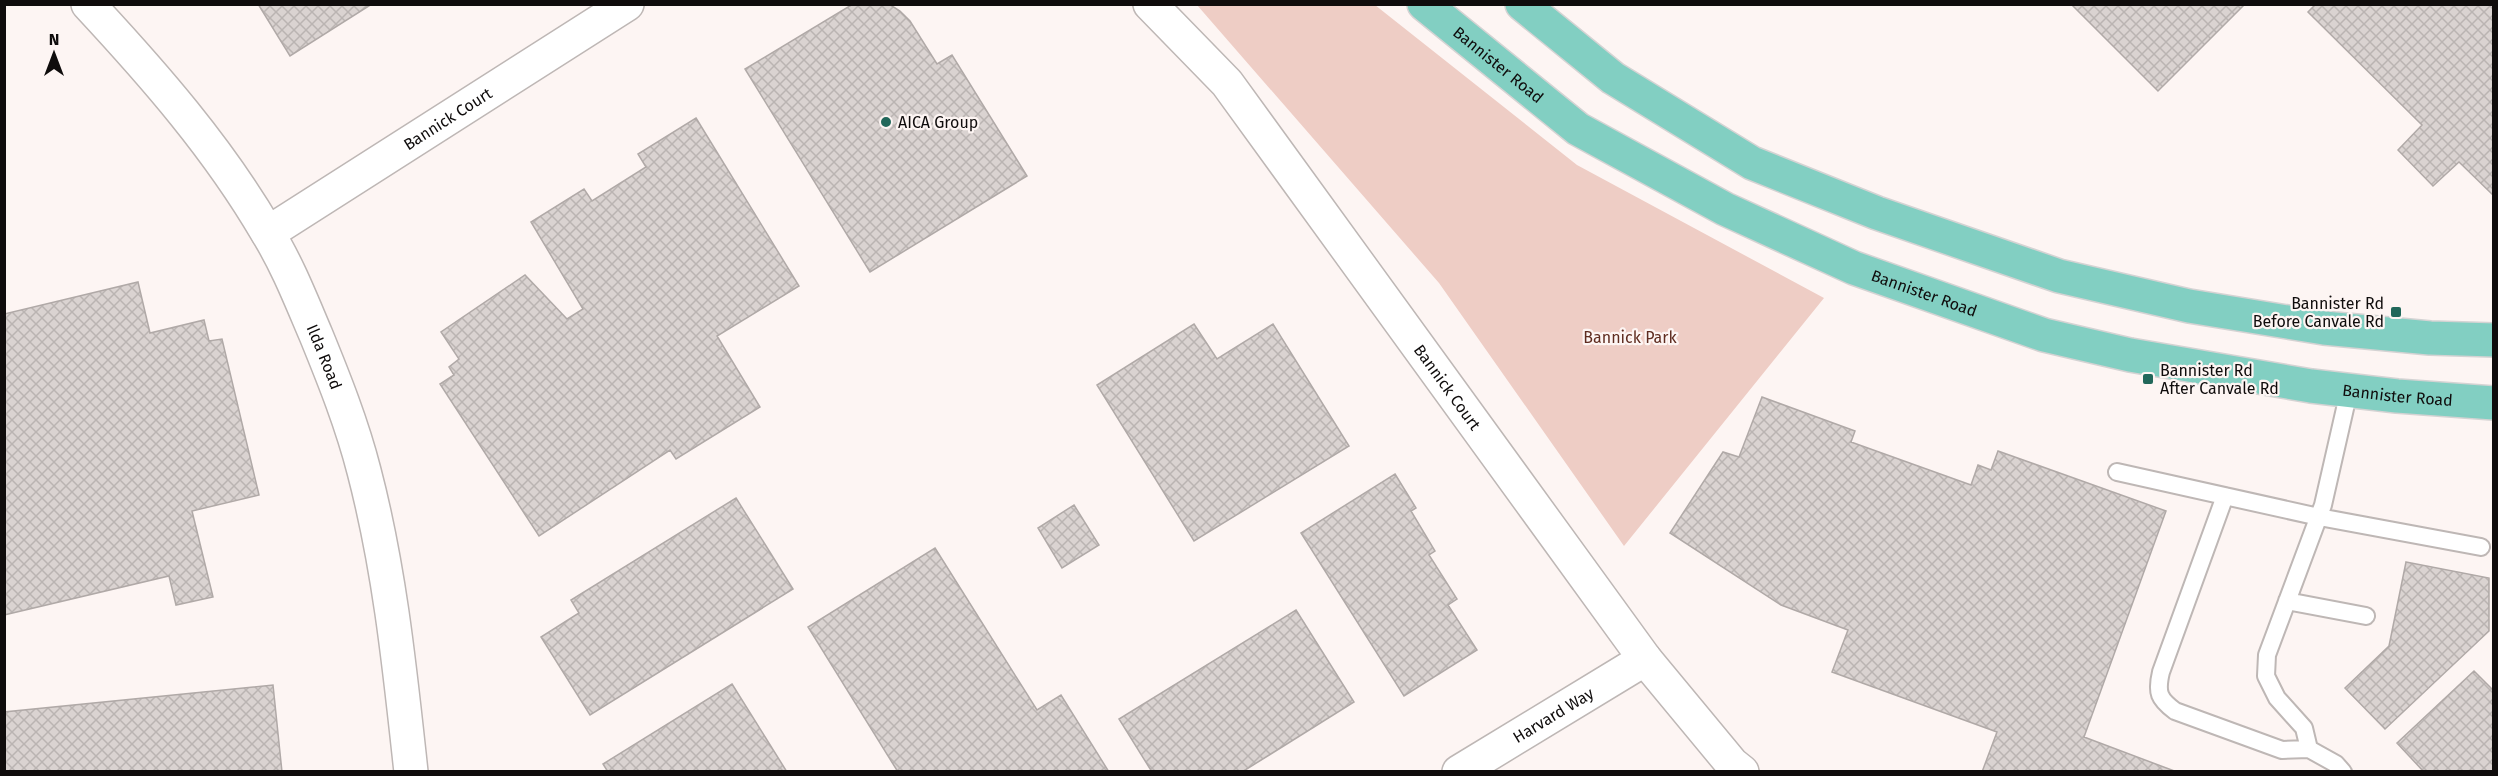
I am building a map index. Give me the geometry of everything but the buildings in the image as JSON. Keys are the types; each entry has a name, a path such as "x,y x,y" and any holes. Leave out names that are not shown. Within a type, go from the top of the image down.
{"main road":[{"name":"Bannister Road","path":"1424,4 1578,129 1725,209 1854,268 2044,335 2130,355 2349,391 2493,403"},
{"path":"1522,4 1613,78 1752,163 1920,228 2060,276 2190,306 2324,328 2430,338 2493,340"}],"street":[{"name":"Ilda Road","path":"88,4 164,89 214,152 268,232 302,302 339,391 364,471 386,572 411,771"},
{"name":"Bannick Court","path":"268,232 627,4"},
{"name":"Bannick Court","path":"1150,4 1227,83 1645,659 1732,764 1742,771"},
{"name":"Harvard Way","path":"1459,771 1645,659"}],"lane":[{"path":"2309,749 2304,728 2277,698 2266,676 2267,655 2319,517 2349,391"},
{"path":"2117,472 2319,517 2481,548"},
{"path":"2225,496 2161,672 2159,692 2162,701 2175,711 2282,750 2309,749 2336,764 2343,771"},
{"path":"2287,601 2366,616"}],"green space":[{"name":"Bannick Park","path":"1197,5 1375,5 1577,165 1824,298 1624,546 1439,283"}],"place":[{"name":"AICA Group","path":"886,122"},
{"name":"Bannister Rd Before Canvale Rd","path":"2396,312"},
{"name":"Bannister Rd After Canvale Rd","path":"2148,379"}]}
